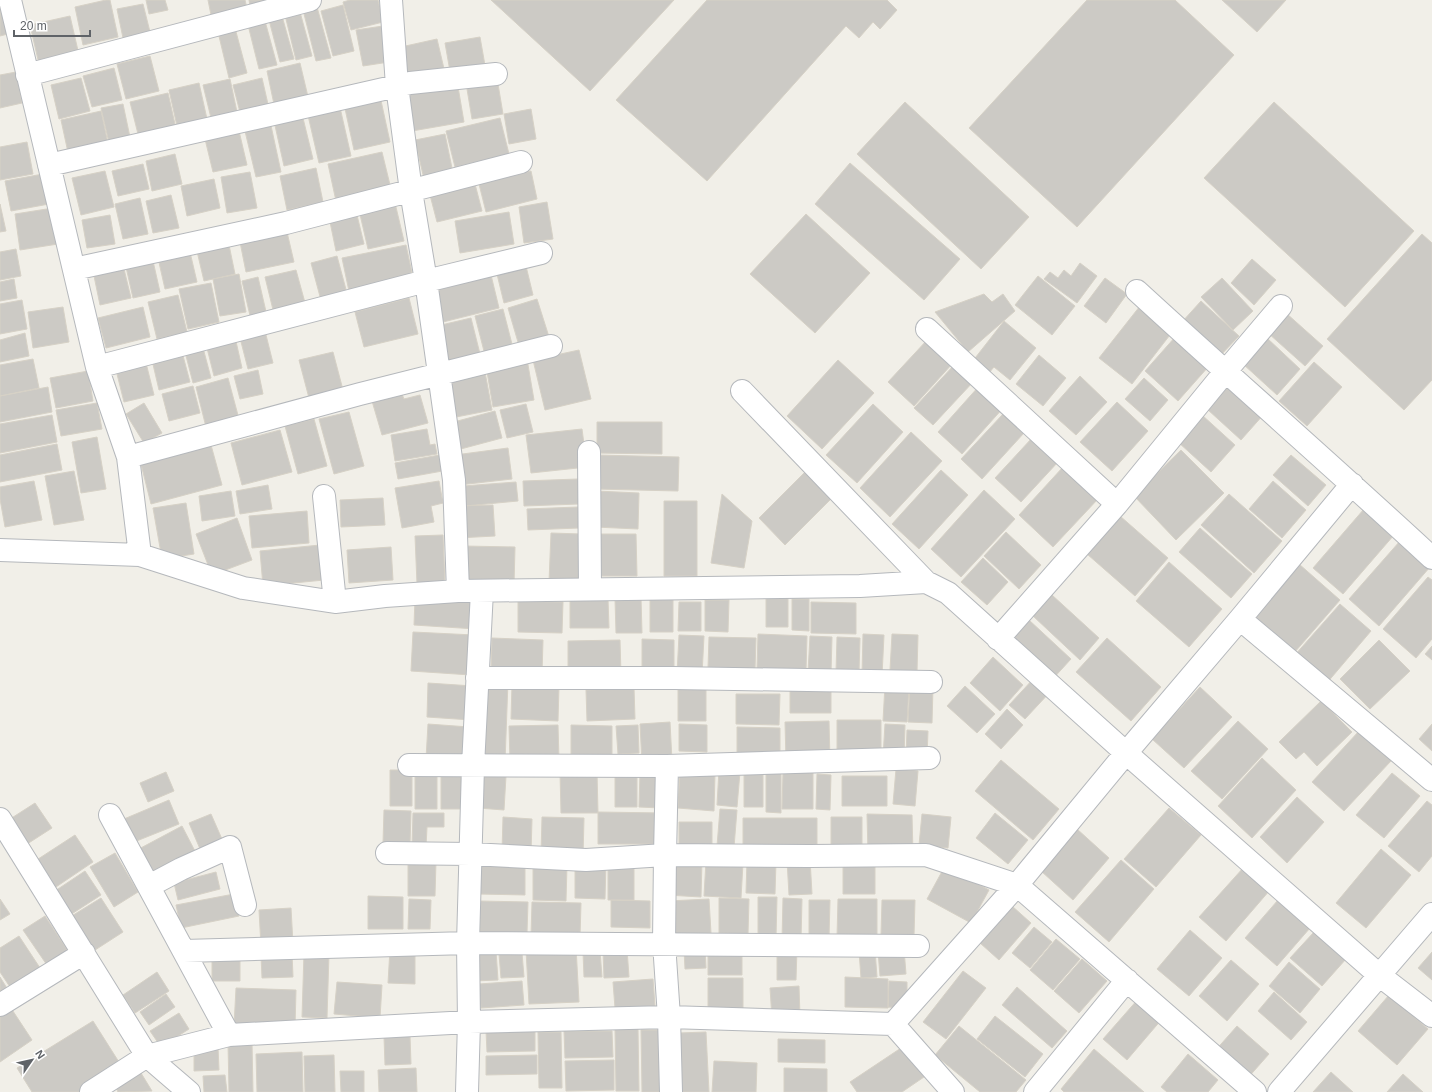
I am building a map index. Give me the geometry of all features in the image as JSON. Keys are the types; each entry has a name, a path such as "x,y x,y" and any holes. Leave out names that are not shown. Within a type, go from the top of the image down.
{"street":[{"path":"10,0 97,367 128,458 140,555"},
{"path":"27,74 310,0"},
{"path":"391,0 397,86 454,480 458,591"},
{"path":"49,165 410,83 496,74"},
{"path":"74,269 286,223 521,162"},
{"path":"97,367 426,281 542,253"},
{"path":"1137,291 1224,372 1352,484 1432,558"},
{"path":"998,639 1117,504 1224,372 1282,306"},
{"path":"927,330 1117,504"},
{"path":"128,458 360,394 551,346"},
{"path":"742,391 926,582 948,593 998,639 1379,975 1432,1016"},
{"path":"589,452 590,590"},
{"path":"893,1024 1017,885 1126,752 1240,619 1352,484"},
{"path":"324,496 335,602"},
{"path":"0,550 140,555 242,588 335,602 385,596 458,591 860,586 926,582"},
{"path":"467,1092 469,1022 468,943 473,766 482,591"},
{"path":"1240,619 1432,780"},
{"path":"477,678 674,678 931,682"},
{"path":"409,765 667,766 929,758"},
{"path":"667,766 664,855 664,944 669,1017 671,1092"},
{"path":"110,815 229,1035"},
{"path":"0,819 148,1056 189,1092"},
{"path":"149,886 181,869 230,848 244,906"},
{"path":"387,853 471,854 586,860 664,855 926,855 1017,885 1255,1092"},
{"path":"1278,1092 1432,914"},
{"path":"184,951 468,943 918,946"},
{"path":"0,1005 84,953"},
{"path":"1035,1092 1127,980"},
{"path":"91,1092 148,1056 229,1035 469,1022 669,1017 893,1024 954,1092"}],"building":[{"path":"110,0 118,37 83,45 75,7"},
{"path":"146,0 165,0 168,10 149,14"},
{"path":"208,0 245,0 247,8 211,15"},
{"path":"249,0 279,0 250,6"},
{"path":"350,0 378,0 383,22 351,30 343,2"},
{"path":"491,0 674,0 590,91"},
{"path":"707,0 887,0 897,10 880,29 873,22 859,38 846,26 707,181 616,100"},
{"path":"1087,0 1175,0 1234,55 1077,227 969,128"},
{"path":"1222,0 1286,0 1257,32"},
{"path":"143,4 150,32 123,38 117,9"},
{"path":"343,5 354,51 333,56 321,11"},
{"path":"0,6 2,6 8,34 0,36"},
{"path":"317,7 331,58 316,61 303,10"},
{"path":"300,12 312,56 296,60 285,15"},
{"path":"70,16 79,55 39,64 30,25"},
{"path":"282,16 294,59 280,62 269,20"},
{"path":"265,21 277,65 259,69 248,25"},
{"path":"383,26 389,62 363,66 356,30"},
{"path":"235,28 247,73 229,78 218,32"},
{"path":"480,37 486,71 451,77 445,43"},
{"path":"437,39 445,73 409,80 401,47"},
{"path":"150,56 159,91 126,99 117,64"},
{"path":"300,63 309,101 275,109 267,71"},
{"path":"114,68 122,100 92,107 83,76"},
{"path":"16,72 22,103 0,108 0,75"},
{"path":"81,78 90,111 59,119 51,85"},
{"path":"262,78 270,113 242,120 233,85"},
{"path":"497,78 503,114 472,119 466,83"},
{"path":"230,79 237,112 211,118 203,85"},
{"path":"457,81 464,122 412,131 404,89"},
{"path":"199,83 207,119 177,126 169,90"},
{"path":"168,93 177,133 140,142 130,102"},
{"path":"380,96 390,142 354,150 344,104"},
{"path":"905,102 1029,217 981,269 857,154"},
{"path":"1274,102 1414,231 1345,307 1204,178"},
{"path":"339,103 351,156 319,163 307,111"},
{"path":"123,104 131,142 110,147 101,108"},
{"path":"531,109 536,139 509,144 504,114"},
{"path":"101,111 109,148 69,157 61,120"},
{"path":"302,114 313,159 284,166 274,121"},
{"path":"500,118 509,154 455,167 446,131"},
{"path":"270,121 281,172 256,177 244,127"},
{"path":"239,131 247,165 213,172 205,139"},
{"path":"445,134 453,173 424,179 415,140"},
{"path":"27,142 33,174 0,180 0,147"},
{"path":"382,152 391,189 336,201 328,164"},
{"path":"175,154 182,184 152,191 146,161"},
{"path":"850,163 960,259 924,300 815,204"},
{"path":"143,164 149,189 118,196 112,171"},
{"path":"316,168 323,202 287,210 280,176"},
{"path":"105,171 114,207 81,215 72,178"},
{"path":"531,171 537,199 486,212 479,184"},
{"path":"250,172 257,208 227,213 221,177"},
{"path":"43,174 49,204 11,211 5,181"},
{"path":"214,179 220,208 187,216 181,186"},
{"path":"475,184 482,211 437,222 430,195"},
{"path":"171,195 179,228 153,233 146,201"},
{"path":"140,198 148,234 123,239 115,204"},
{"path":"547,202 553,239 524,243 519,207"},
{"path":"395,203 404,241 368,249 359,210"},
{"path":"0,204 6,231 0,232"},
{"path":"53,208 58,244 20,250 15,214"},
{"path":"356,211 364,244 336,251 329,217"},
{"path":"509,212 514,244 460,253 455,221"},
{"path":"806,214 870,273 815,333 750,274"},
{"path":"110,215 115,244 87,248 82,220"},
{"path":"287,232 294,262 246,272 240,242"},
{"path":"1422,234 1432,243 1432,380 1404,410 1327,339"},
{"path":"228,240 235,274 204,281 196,247"},
{"path":"406,245 414,282 350,296 342,258"},
{"path":"16,249 21,276 0,280 0,252"},
{"path":"190,252 197,282 165,289 158,258"},
{"path":"337,256 348,297 322,304 311,263"},
{"path":"1252,259 1276,280 1254,305 1231,283"},
{"path":"153,261 160,292 133,298 126,267"},
{"path":"525,262 533,295 504,303 496,270"},
{"path":"1080,263 1097,276 1077,303 1044,279 1050,272 1058,278 1064,270 1071,276"},
{"path":"124,269 131,298 100,305 94,276"},
{"path":"296,270 307,310 275,318 265,277"},
{"path":"239,274 246,312 220,316 213,279"},
{"path":"491,275 499,308 439,323 431,290"},
{"path":"1038,276 1075,306 1052,335 1015,305"},
{"path":"258,277 267,316 251,320 242,281"},
{"path":"1105,278 1127,294 1106,323 1084,306"},
{"path":"1222,278 1253,311 1233,330 1201,297"},
{"path":"14,279 17,298 0,301 0,282"},
{"path":"211,283 219,322 188,329 179,289"},
{"path":"984,294 992,302 1003,294 1015,311 968,352 935,312"},
{"path":"178,295 187,332 157,339 148,302"},
{"path":"409,298 418,334 364,347 355,312"},
{"path":"537,299 550,340 520,349 508,308"},
{"path":"22,300 27,329 0,334 0,304"},
{"path":"1201,301 1239,336 1219,357 1182,322"},
{"path":"1140,306 1173,331 1132,384 1099,358"},
{"path":"63,307 69,342 33,348 28,312"},
{"path":"143,307 150,337 106,348 98,318"},
{"path":"503,309 514,352 486,359 475,316"},
{"path":"1286,313 1323,346 1305,366 1268,333"},
{"path":"471,318 481,358 447,367 437,326"},
{"path":"1004,321 1036,348 1010,380 994,367 988,374 972,362"},
{"path":"264,327 273,363 248,369 239,334"},
{"path":"25,333 29,356 0,362 0,340"},
{"path":"1176,336 1209,366 1178,401 1145,371"},
{"path":"235,337 242,368 214,376 206,344"},
{"path":"1267,338 1300,369 1277,395 1243,364"},
{"path":"928,339 953,363 914,406 888,382"},
{"path":"202,344 211,378 193,383 184,348"},
{"path":"579,350 591,399 545,410 533,360"},
{"path":"182,352 190,382 159,390 152,360"},
{"path":"333,352 343,390 309,398 299,360"},
{"path":"1039,355 1066,378 1043,406 1016,384"},
{"path":"33,359 39,388 0,396 0,365"},
{"path":"527,359 534,400 493,407 486,366"},
{"path":"838,360 874,393 822,449 787,416"},
{"path":"1314,362 1342,387 1307,426 1279,401"},
{"path":"146,363 154,395 124,402 116,370"},
{"path":"955,364 974,381 933,425 914,408"},
{"path":"258,370 263,394 240,399 234,376"},
{"path":"88,371 93,401 56,408 50,378"},
{"path":"485,372 492,410 451,418 444,379"},
{"path":"1080,376 1107,402 1076,435 1049,411"},
{"path":"228,378 239,419 206,427 196,387"},
{"path":"1144,378 1168,400 1150,421 1125,399"},
{"path":"1230,383 1264,414 1241,440 1207,409"},
{"path":"980,385 1004,407 962,454 938,432"},
{"path":"193,386 200,413 169,421 162,394"},
{"path":"48,387 52,412 0,422 0,396"},
{"path":"402,394 404,399 420,395 428,423 382,435 372,401"},
{"path":"1117,402 1148,431 1112,471 1080,442"},
{"path":"97,403 102,429 61,436 56,410"},
{"path":"144,403 162,433 144,443 126,414"},
{"path":"526,404 533,432 507,438 500,410"},
{"path":"873,404 903,432 857,483 826,455"},
{"path":"495,411 502,438 457,450 450,423"},
{"path":"349,412 364,466 334,474 319,419"},
{"path":"1003,414 1024,433 982,479 961,459"},
{"path":"52,415 57,442 0,453 0,424"},
{"path":"1202,415 1235,445 1211,472 1178,442"},
{"path":"314,419 327,466 298,474 285,426"},
{"path":"597,422 662,422 662,454 597,453"},
{"path":"427,429 430,445 435,444 437,454 395,461 391,435"},
{"path":"582,429 587,467 531,473 526,435"},
{"path":"280,430 292,472 242,485 231,443"},
{"path":"911,432 942,461 890,517 860,488"},
{"path":"97,437 106,489 81,493 72,442"},
{"path":"1032,438 1058,462 1021,502 995,478"},
{"path":"57,444 62,470 0,482 0,455"},
{"path":"211,445 222,485 151,504 141,464"},
{"path":"508,448 512,479 459,485 455,455"},
{"path":"1181,450 1224,493 1176,540 1134,496"},
{"path":"445,454 448,470 398,479 395,463"},
{"path":"596,455 679,457 678,491 595,489"},
{"path":"1291,455 1326,485 1308,506 1273,475"},
{"path":"1063,467 1098,499 1053,547 1019,515"},
{"path":"941,470 968,495 919,549 892,524"},
{"path":"74,471 84,520 54,525 45,476"},
{"path":"806,471 833,497 785,545 759,518"},
{"path":"578,479 579,504 524,506 523,481"},
{"path":"34,481 42,520 5,527 0,499 0,487"},
{"path":"439,481 443,503 431,506 434,522 402,528 395,488"},
{"path":"1273,481 1306,510 1282,538 1249,509"},
{"path":"516,482 518,501 465,506 463,486"},
{"path":"268,485 272,509 240,514 236,491"},
{"path":"984,490 1015,519 961,577 931,549"},
{"path":"231,491 235,516 202,521 199,496"},
{"path":"596,491 639,493 638,529 595,527"},
{"path":"722,494 752,521 744,568 711,563"},
{"path":"1229,494 1282,541 1254,573 1201,525"},
{"path":"383,498 385,525 341,527 340,500"},
{"path":"664,501 697,501 697,576 664,576"},
{"path":"186,503 194,554 162,559 153,508"},
{"path":"493,505 495,536 457,538 456,506"},
{"path":"578,507 579,528 528,530 527,509"},
{"path":"1364,509 1394,535 1343,594 1313,568"},
{"path":"307,511 309,543 252,548 249,516"},
{"path":"1120,516 1168,558 1135,596 1087,554"},
{"path":"237,518 252,560 212,575 196,534"},
{"path":"1200,528 1252,574 1231,598 1179,552"},
{"path":"1006,532 1041,565 1019,589 984,556"},
{"path":"551,533 581,534 580,583 549,582"},
{"path":"593,534 636,534 637,576 594,576"},
{"path":"443,535 445,583 417,584 415,536"},
{"path":"1400,541 1430,567 1379,626 1349,599"},
{"path":"320,545 324,580 263,586 260,551"},
{"path":"464,546 515,547 514,585 463,584"},
{"path":"391,547 393,580 349,583 347,550"},
{"path":"983,558 1008,582 987,605 961,582"},
{"path":"1169,562 1222,609 1189,647 1136,601"},
{"path":"1299,564 1340,600 1294,653 1253,617"},
{"path":"1428,577 1432,580 1432,639 1416,658 1383,629"},
{"path":"1052,595 1099,638 1080,660 1033,616"},
{"path":"650,596 673,596 673,632 650,632"},
{"path":"766,596 788,596 788,627 766,627"},
{"path":"415,598 477,602 476,629 414,625"},
{"path":"641,598 642,633 616,633 615,599"},
{"path":"608,599 609,628 570,628 570,600"},
{"path":"792,599 809,599 809,631 792,630"},
{"path":"705,600 729,600 728,632 705,631"},
{"path":"518,601 563,602 562,633 518,632"},
{"path":"679,602 701,602 701,631 678,631"},
{"path":"811,602 856,603 856,634 811,633"},
{"path":"1340,604 1371,631 1326,684 1294,656"},
{"path":"1029,620 1071,659 1050,682 1008,643"},
{"path":"413,632 474,635 471,675 411,671"},
{"path":"758,634 807,636 806,671 757,669"},
{"path":"863,634 884,635 882,676 862,675"},
{"path":"892,634 918,635 917,672 890,670"},
{"path":"679,635 704,636 702,675 677,674"},
{"path":"810,636 832,637 831,673 808,672"},
{"path":"709,637 756,638 755,670 708,668"},
{"path":"837,637 860,638 859,673 836,672"},
{"path":"492,638 543,640 542,674 491,672"},
{"path":"1107,638 1161,687 1131,721 1076,672"},
{"path":"642,639 674,640 674,674 642,674"},
{"path":"620,640 621,675 568,675 568,641"},
{"path":"1379,640 1410,671 1370,709 1340,679"},
{"path":"1432,646 1432,660 1425,654"},
{"path":"993,657 1023,685 1000,711 970,683"},
{"path":"1035,677 1051,691 1025,719 1009,705"},
{"path":"480,680 508,681 505,762 477,761"},
{"path":"428,683 473,686 471,720 427,717"},
{"path":"512,684 559,686 558,721 511,719"},
{"path":"678,684 706,685 706,721 678,721"},
{"path":"790,684 831,684 831,713 790,713"},
{"path":"885,685 909,686 907,722 883,721"},
{"path":"910,685 933,687 932,723 908,722"},
{"path":"965,686 995,714 977,733 947,706"},
{"path":"1200,687 1232,717 1184,768 1152,739"},
{"path":"634,688 635,719 587,721 586,690"},
{"path":"736,694 780,694 779,725 736,724"},
{"path":"1321,701 1352,732 1317,766 1304,752 1296,759 1279,742"},
{"path":"1007,709 1023,725 1001,749 985,734"},
{"path":"837,720 881,720 881,759 837,759"},
{"path":"829,721 830,761 786,761 785,722"},
{"path":"1238,721 1268,749 1222,799 1191,771"},
{"path":"670,722 672,761 642,763 640,724"},
{"path":"428,724 469,727 467,762 426,759"},
{"path":"679,724 707,725 707,752 679,751"},
{"path":"885,724 905,725 904,758 883,757"},
{"path":"1432,724 1432,751 1419,739"},
{"path":"558,725 559,760 510,761 509,726"},
{"path":"571,725 612,726 612,760 571,759"},
{"path":"638,725 639,753 618,754 616,726"},
{"path":"737,727 780,728 780,759 737,758"},
{"path":"907,730 928,731 927,757 906,756"},
{"path":"1359,731 1391,761 1344,811 1312,782"},
{"path":"1262,758 1296,790 1252,838 1218,806"},
{"path":"1001,760 1059,809 1033,840 975,791"},
{"path":"896,769 918,771 915,806 893,804"},
{"path":"390,770 412,770 412,806 390,806"},
{"path":"680,770 715,773 714,811 678,808"},
{"path":"719,770 740,772 737,807 717,805"},
{"path":"441,771 465,771 465,809 441,809"},
{"path":"166,772 174,791 148,802 140,783"},
{"path":"560,772 597,772 598,813 561,813"},
{"path":"615,772 637,772 637,807 615,807"},
{"path":"640,772 661,772 661,808 639,807"},
{"path":"744,772 763,772 763,807 744,807"},
{"path":"766,772 781,773 781,813 766,812"},
{"path":"783,772 813,773 813,809 782,809"},
{"path":"415,773 437,774 437,809 415,809"},
{"path":"1392,773 1420,796 1384,838 1356,815"},
{"path":"817,774 831,775 830,810 816,809"},
{"path":"480,775 506,776 504,810 478,808"},
{"path":"842,776 887,776 887,806 842,806"},
{"path":"1297,797 1324,822 1287,863 1260,837"},
{"path":"169,800 179,824 134,842 124,819"},
{"path":"1427,801 1432,805 1432,856 1419,872 1388,846"},
{"path":"35,803 52,828 24,846 7,821"},
{"path":"1169,808 1201,835 1156,887 1124,859"},
{"path":"720,809 737,810 734,847 717,846"},
{"path":"384,810 411,811 410,844 383,843"},
{"path":"598,812 663,813 663,844 598,844"},
{"path":"413,813 444,813 444,827 427,827 426,847 412,846"},
{"path":"995,813 1028,840 1008,864 976,838"},
{"path":"211,814 225,846 203,856 189,823"},
{"path":"867,814 912,815 913,854 868,853"},
{"path":"922,814 951,817 948,848 919,845"},
{"path":"503,817 532,819 531,854 502,852"},
{"path":"542,817 584,818 583,857 541,855"},
{"path":"831,817 862,817 862,855 831,855"},
{"path":"743,818 817,818 817,853 743,853"},
{"path":"679,822 712,822 712,850 679,850"},
{"path":"182,826 198,857 153,880 137,850"},
{"path":"1077,829 1109,858 1073,900 1041,871"},
{"path":"75,835 93,862 50,891 32,863"},
{"path":"1381,849 1411,875 1366,928 1336,903"},
{"path":"115,853 138,892 114,907 90,867"},
{"path":"668,859 702,861 701,897 667,895"},
{"path":"810,859 812,894 789,895 787,860"},
{"path":"575,860 606,861 605,899 575,898"},
{"path":"747,860 776,861 775,894 746,893"},
{"path":"1121,860 1154,889 1109,942 1075,912"},
{"path":"408,861 436,861 435,896 408,896"},
{"path":"479,861 525,862 525,895 478,894"},
{"path":"706,861 743,863 741,898 704,896"},
{"path":"533,864 567,865 566,901 533,900"},
{"path":"608,864 634,865 634,900 608,900"},
{"path":"875,865 875,894 843,894 843,866"},
{"path":"945,866 989,890 971,923 927,899"},
{"path":"1244,867 1270,890 1226,941 1199,917"},
{"path":"85,871 101,895 67,917 52,893"},
{"path":"216,872 220,889 178,900 174,883"},
{"path":"234,894 239,916 181,928 176,905"},
{"path":"368,896 403,897 403,929 368,929"},
{"path":"758,897 777,897 776,938 758,937"},
{"path":"101,898 123,932 92,952 70,917"},
{"path":"719,898 749,899 748,934 719,933"},
{"path":"783,898 802,899 801,940 782,940"},
{"path":"0,899 10,914 0,920"},
{"path":"409,899 431,900 430,929 408,929"},
{"path":"709,899 711,933 670,935 668,901"},
{"path":"838,899 877,899 877,938 837,937"},
{"path":"611,900 650,901 650,928 611,927"},
{"path":"809,900 830,900 829,938 809,938"},
{"path":"882,900 915,900 914,936 881,935"},
{"path":"1278,900 1310,928 1277,966 1245,938"},
{"path":"480,901 528,902 527,933 480,932"},
{"path":"532,902 581,903 580,937 531,936"},
{"path":"1012,906 1031,923 999,960 980,943"},
{"path":"291,908 293,944 261,946 259,910"},
{"path":"45,916 70,954 49,968 23,930"},
{"path":"1034,927 1052,942 1030,968 1012,953"},
{"path":"1190,930 1222,958 1189,996 1157,969"},
{"path":"1314,932 1346,959 1322,986 1290,958"},
{"path":"19,936 44,974 14,993 0,972 0,948"},
{"path":"1056,939 1080,959 1053,990 1030,970"},
{"path":"708,946 742,946 742,975 708,975"},
{"path":"576,947 579,1002 529,1004 526,950"},
{"path":"705,948 706,968 685,969 684,949"},
{"path":"777,948 797,948 796,980 777,980"},
{"path":"390,949 415,951 415,984 388,983"},
{"path":"627,949 629,977 604,978 603,951"},
{"path":"904,949 906,974 880,976 878,951"},
{"path":"875,950 877,977 861,978 859,951"},
{"path":"496,951 498,980 473,981 472,953"},
{"path":"600,951 602,977 584,977 583,952"},
{"path":"1432,952 1432,980 1418,968"},
{"path":"292,953 293,977 262,978 261,955"},
{"path":"304,953 329,954 327,1018 302,1017"},
{"path":"522,953 524,977 501,978 499,954"},
{"path":"212,955 240,955 240,981 212,981"},
{"path":"1082,959 1107,981 1079,1013 1054,991"},
{"path":"1231,960 1259,984 1227,1021 1199,996"},
{"path":"1289,962 1320,989 1300,1013 1269,986"},
{"path":"963,971 986,988 946,1039 923,1022"},
{"path":"157,972 169,991 135,1013 123,995"},
{"path":"0,977 10,993 0,999"},
{"path":"845,977 888,979 888,1008 845,1007"},
{"path":"708,978 743,978 743,1008 708,1009"},
{"path":"653,979 655,1006 615,1008 613,982"},
{"path":"522,981 524,1005 481,1008 479,984"},
{"path":"889,981 907,982 907,1008 888,1007"},
{"path":"337,982 382,985 380,1018 334,1014"},
{"path":"799,986 800,1017 772,1018 770,988"},
{"path":"1017,987 1067,1031 1052,1048 1002,1005"},
{"path":"236,988 296,990 295,1028 234,1026"},
{"path":"1274,992 1307,1022 1291,1040 1258,1011"},
{"path":"166,994 175,1007 149,1025 140,1012"},
{"path":"1389,995 1428,1029 1397,1065 1358,1031"},
{"path":"1139,998 1162,1019 1127,1060 1103,1039"},
{"path":"9,1005 32,1040 0,1062 0,1011"},
{"path":"179,1013 189,1029 161,1047 150,1031"},
{"path":"995,1016 1043,1054 1025,1077 977,1039"},
{"path":"93,1021 124,1070 89,1092 32,1092 17,1068"},
{"path":"959,1026 1026,1080 1016,1092 980,1092 935,1055"},
{"path":"1237,1026 1269,1054 1246,1080 1214,1052"},
{"path":"615,1029 638,1029 639,1091 616,1091"},
{"path":"535,1030 535,1051 487,1052 486,1031"},
{"path":"641,1030 667,1030 668,1092 642,1092"},
{"path":"564,1031 612,1031 613,1057 565,1058"},
{"path":"538,1032 561,1032 562,1088 539,1088"},
{"path":"706,1032 709,1092 681,1092 679,1033"},
{"path":"410,1036 411,1064 385,1065 384,1037"},
{"path":"778,1039 825,1040 825,1063 778,1062"},
{"path":"252,1042 253,1092 229,1092 228,1043"},
{"path":"904,1046 924,1077 902,1092 857,1092 850,1082"},
{"path":"194,1047 218,1047 219,1070 194,1071"},
{"path":"1094,1049 1144,1092 1064,1092 1061,1089"},
{"path":"302,1052 303,1092 257,1092 256,1054"},
{"path":"1188,1054 1218,1080 1208,1092 1167,1092 1161,1087"},
{"path":"334,1055 335,1092 305,1092 304,1056"},
{"path":"537,1055 537,1074 486,1075 486,1056"},
{"path":"614,1060 614,1090 566,1091 565,1061"},
{"path":"714,1061 757,1063 756,1092 712,1092"},
{"path":"416,1068 417,1092 379,1092 378,1070"},
{"path":"784,1068 827,1069 827,1092 784,1092"},
{"path":"340,1071 364,1071 364,1092 341,1092"},
{"path":"1331,1072 1353,1092 1313,1092"},
{"path":"141,1073 152,1091 118,1092 116,1088"},
{"path":"1403,1074 1423,1092 1387,1092"},
{"path":"225,1075 227,1092 204,1092 203,1076"}]}
